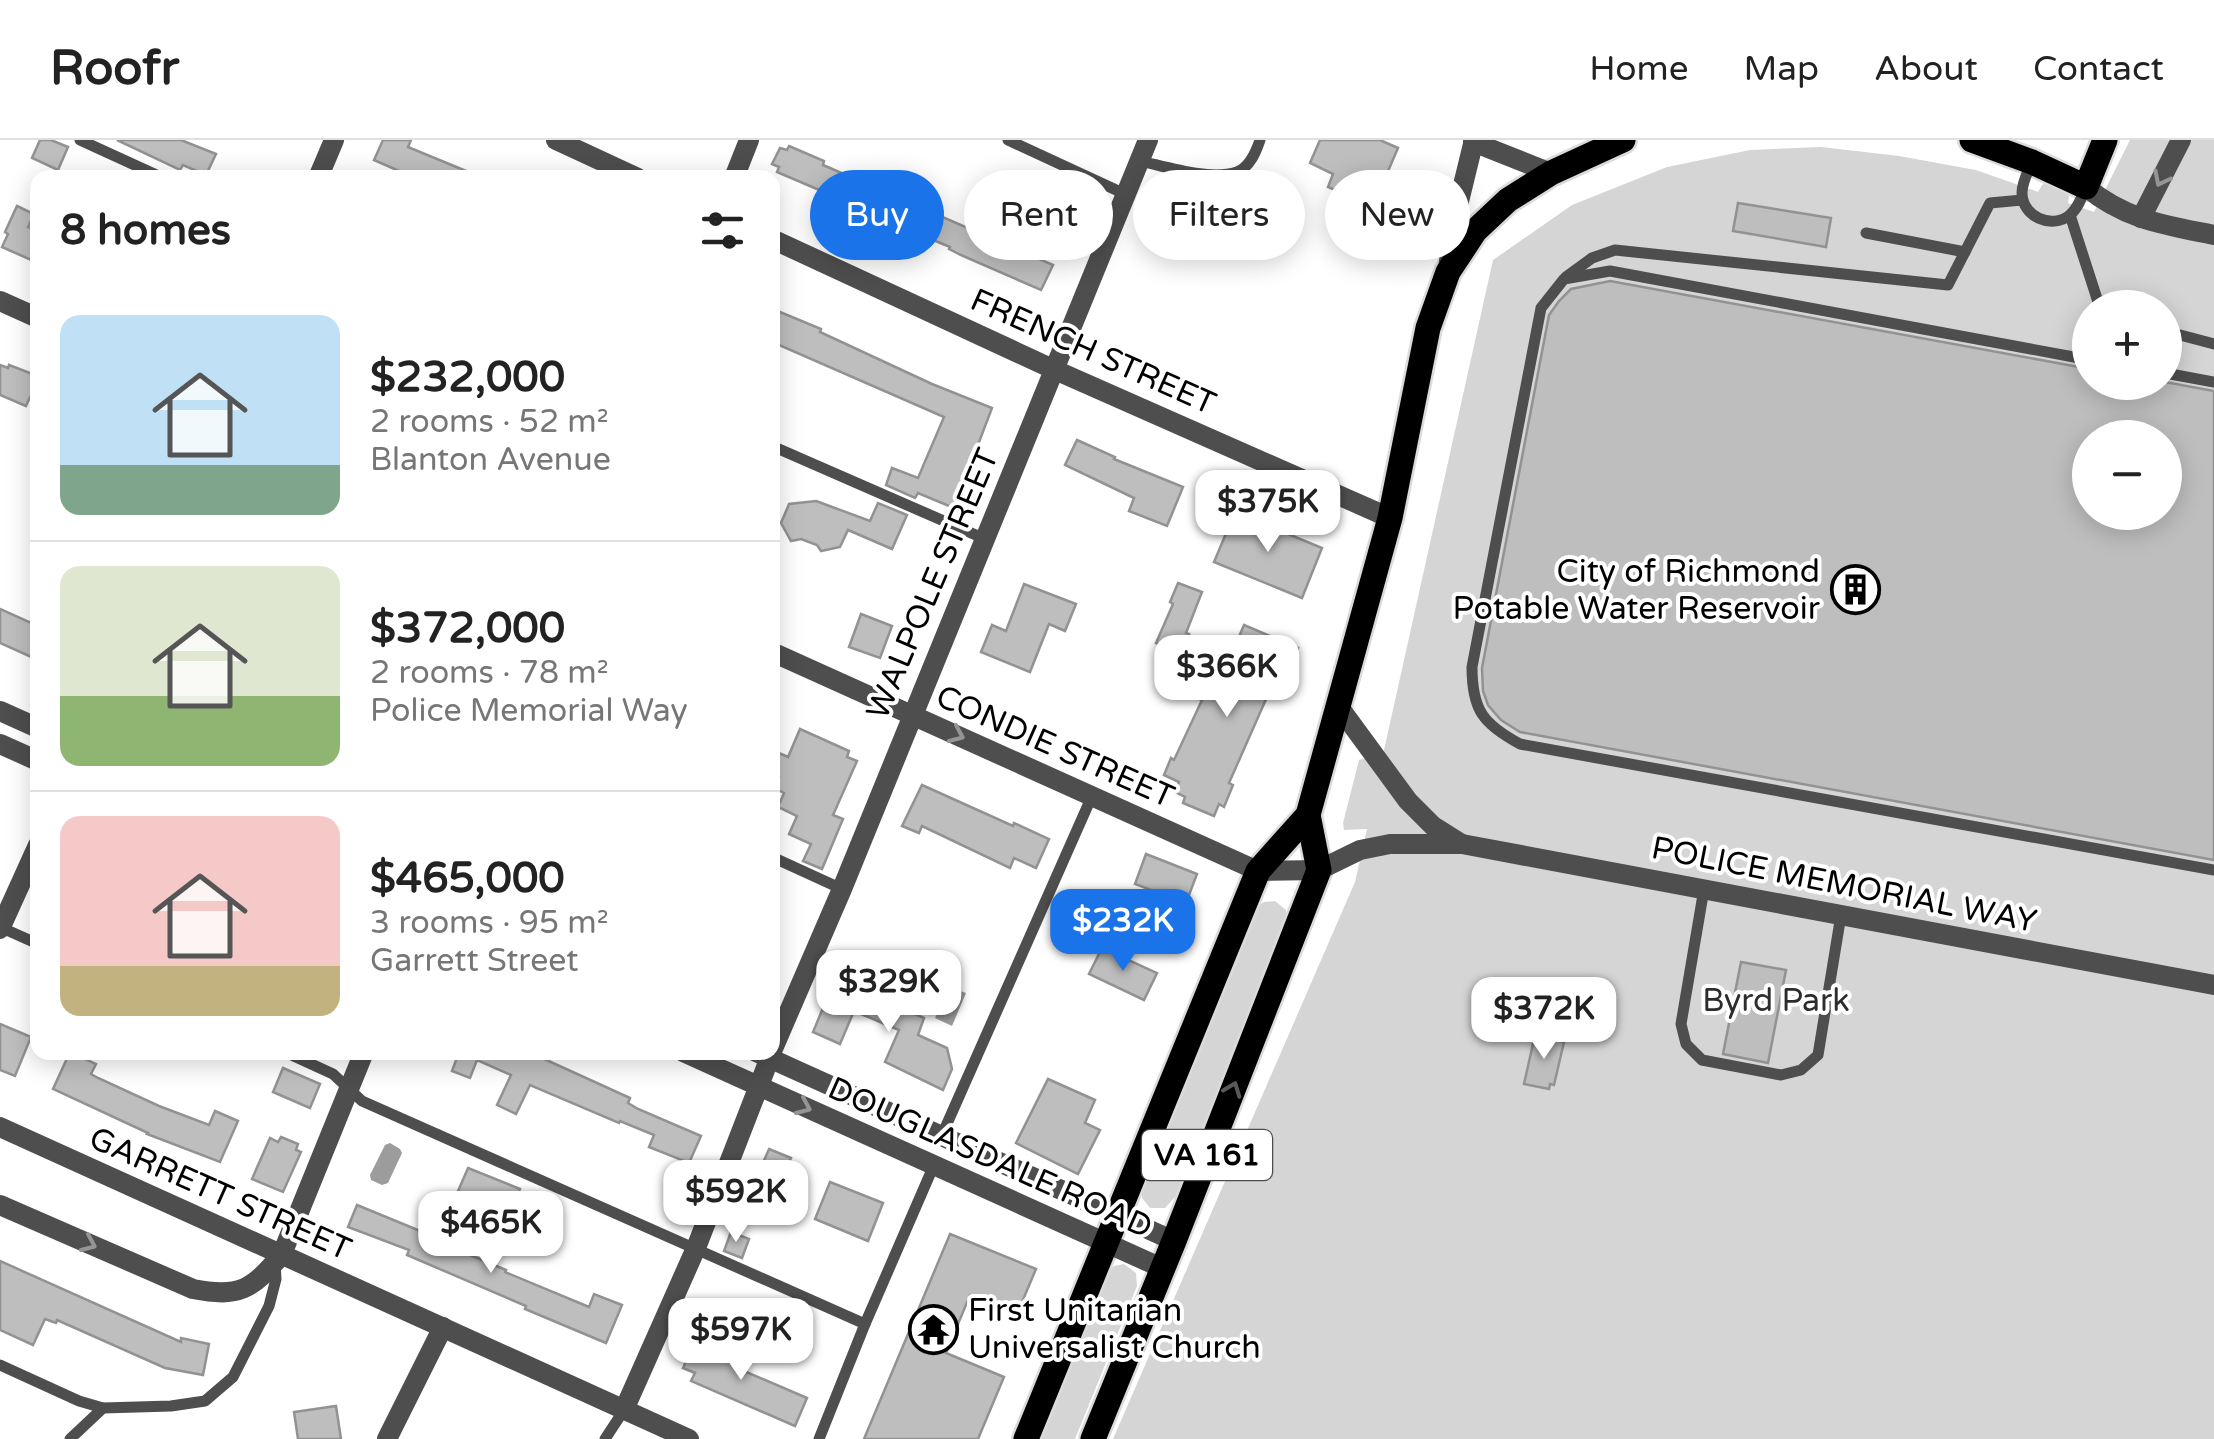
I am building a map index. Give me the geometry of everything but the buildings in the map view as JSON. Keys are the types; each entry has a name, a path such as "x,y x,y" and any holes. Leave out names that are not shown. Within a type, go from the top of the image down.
{"main road":[{"name":"VA 161","path":"1026,1439 1258,871 1308,815 1390,518 1428,328 1448,272 1475,231 1508,200 1551,173 1623,140"},
{"path":"1972,140 2038,151 2086,187 2105,140"},
{"name":"VA 161","path":"1093,1439 1319,870 1308,815"}],"street":[{"path":"321,170 334,140"},
{"path":"556,140 621,170"},
{"path":"737,170 750,140"},
{"name":"WALPOLE STREET","path":"780,1025 842,889 1148,140"},
{"path":"2141,218 2180,140"},
{"path":"1448,272 1472,141 1551,173"},
{"path":"2086,187 2106,204 2141,218 2214,235"},
{"name":"FRENCH STREET","path":"780,243 1390,518"},
{"path":"0,301 30,314"},
{"name":"CONDIE STREET","path":"780,656 1258,871 1319,870"},
{"name":"POLICE MEMORIAL WAY","path":"1339,707 1408,801 1433,826 1462,844"},
{"path":"0,711 30,724"},
{"path":"0,744 30,757"},
{"name":"POLICE MEMORIAL WAY","path":"1319,870 1360,850 1390,844 1462,844 2214,985"},
{"path":"0,928 30,862"},
{"path":"0,1205 193,1289 221,1294 244,1289 266,1274 279,1258 361,1060"},
{"name":"DOUGLASDALE ROAD","path":"701,1060 1162,1268"},
{"name":"WALPOLE STREET","path":"624,1410 696,1248 765,1060"},
{"name":"DOUGLASDALE ROAD","path":"780,1060 1174,1242"},
{"name":"GARRETT STREET","path":"0,1127 279,1258 689,1439"},
{"path":"388,1439 442,1327"}],"lane":[{"path":"80,140 146,170"},
{"path":"1008,140 1127,195"},
{"path":"1140,162 1207,175 1240,172 1254,158 1260,140"},
{"path":"2038,151 2021,189 2022,200 2034,216 2062,220 2076,208 2086,187"},
{"path":"2022,200 1990,204 1948,285 1615,250 1592,258 1564,279 1541,308 1472,667 1472,693 1482,715 1498,732 1520,744 2214,870"},
{"path":"2070,215 2094,290"},
{"path":"1866,233 1965,252"},
{"path":"1564,279 1610,271 2072,357"},
{"path":"2182,336 2214,344"},
{"path":"2182,377 2214,382"},
{"path":"780,450 984,539"},
{"path":"942,1135 1092,796"},
{"path":"780,861 842,889"},
{"path":"1704,889 1681,1024 1686,1044 1702,1060 1781,1075 1801,1070 1818,1055 1841,915"},
{"path":"0,928 30,941"},
{"path":"302,1060 333,1074 362,1101 865,1324"},
{"path":"818,1439 934,1166"},
{"path":"0,1365 102,1408 172,1406 204,1400 232,1378 269,1306 279,1258"},
{"path":"70,1439 102,1408"},
{"path":"605,1439 624,1410"}],"green space":[{"name":"Byrd Park","path":"2130,140 2214,140 2214,1439 1113,1439 1355,882 1367,829 1344,830 1343,823 1359,760 1366,758 1378,777 1493,260 1572,205 1667,167 1750,150 1821,147 1899,156 1976,170 2038,192 2050,181 2066,189 2068,203 2094,212"},
{"path":"1275,901 1286,910 1287,922 1176,1196 1165,1208 1150,1208 1142,1198 1142,1186 1254,908"},
{"path":"1124,1264 1136,1273 1137,1286 1075,1439 1038,1439 1107,1272"}],"shaded area":[{"path":"949,987 966,993 952,1026 935,1018"},
{"path":"390,1143 402,1153 388,1183 382,1185 371,1180 370,1175 385,1145"}],"place":[{"name":"City of Richmond Potable Water Reservoir","path":"1855,590"},
{"name":"First Unitarian Universalist Church","path":"933,1329"}]}
